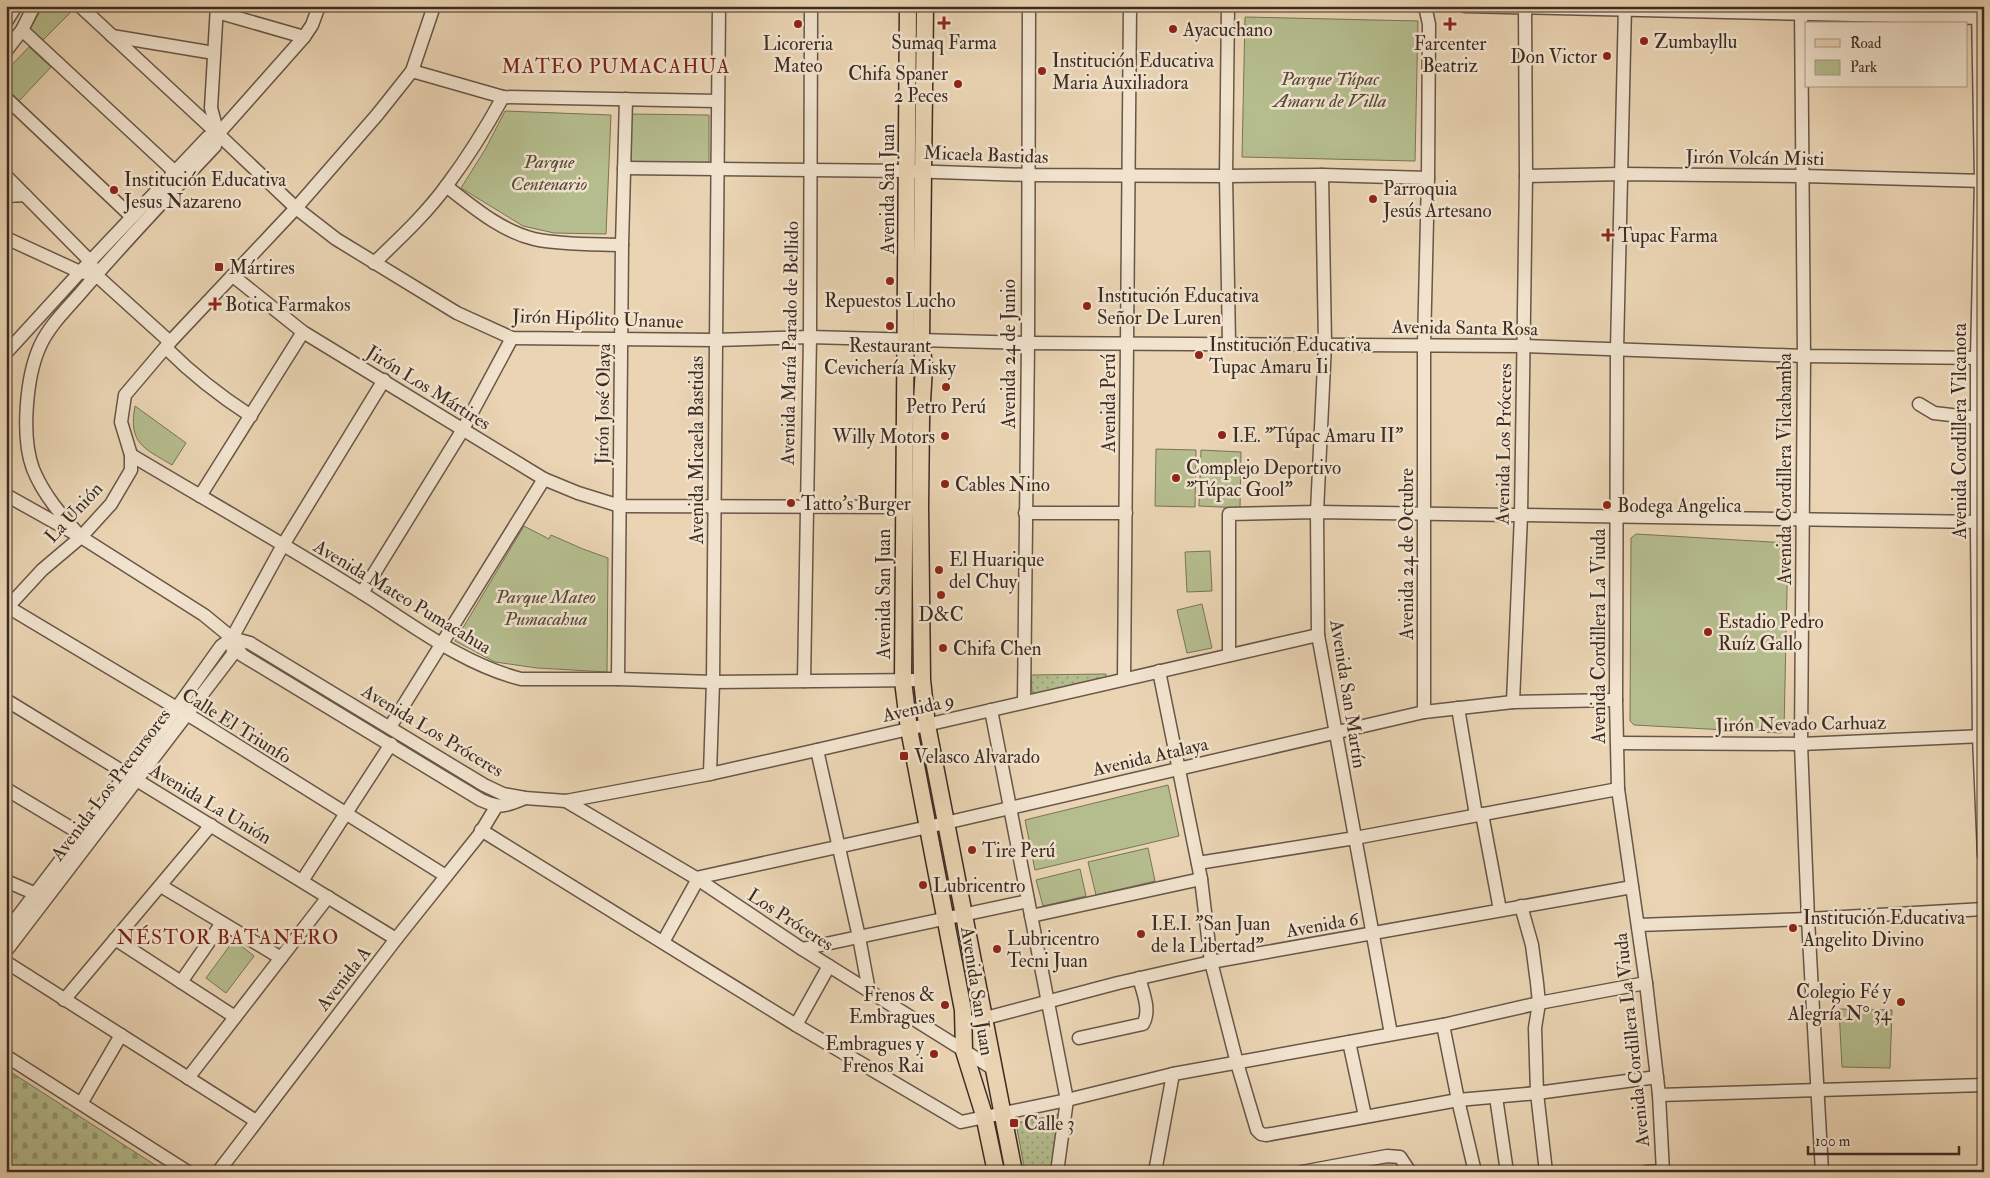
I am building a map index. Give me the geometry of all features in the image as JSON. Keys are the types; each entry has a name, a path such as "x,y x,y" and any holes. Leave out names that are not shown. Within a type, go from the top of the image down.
{"main road":[{"name":"Avenida San Juan","path":"908,6 915,171 914,340 904,507 903,680 910,729 963,1010 964,1051 984,1117 996,1172"},
{"name":"Avenida San Juan","path":"915,171 925,6"},
{"name":"Avenida San Juan","path":"914,340 924,367 921,419 920,508 922,680 927,725 1014,1172"}],"street":[{"path":"6,22 16,6"},
{"path":"6,51 14,34 34,6"},
{"path":"312,25 319,6"},
{"path":"81,537 48,498 32,468 26,430 29,382 40,344 51,327 96,275 215,146 218,134 304,37 324,6"},
{"path":"168,345 296,208 377,115 412,71 434,6"},
{"name":"Avenida Micaela Bastidas","path":"710,774 713,682 719,6"},
{"name":"Avenida María Parado de Bellido","path":"804,681 810,337 809,169 811,6"},
{"name":"Avenida 24 de Junio","path":"1024,702 1029,6"},
{"name":"Avenida Perú","path":"1124,679 1130,6"},
{"path":"1228,6 1226,176 1229,343"},
{"name":"Avenida 24 de Octubre","path":"1424,712 1424,345 1429,24 1425,6"},
{"path":"1465,6 1980,14"},
{"name":"Avenida Los Próceres","path":"1512,702 1521,514 1526,176 1525,7"},
{"name":"Jirón Hipólito Unanue","path":"84,8 296,208 336,239 457,313 512,338 715,340 810,337 914,340"},
{"name":"Avenida Cordillera La Viuda","path":"1626,8 1617,348 1616,700 1618,788 1646,983 1659,1095 1663,1171"},
{"path":"218,134 211,108 217,9 304,37"},
{"name":"Avenida Cordillera Vilcabamba","path":"1801,10 1804,356 1802,744 1808,920 1822,1172"},
{"name":"Avenida Cordillera Vilcanota","path":"1980,14 1982,181 1981,358 1977,418 1984,855"},
{"path":"14,34 175,172"},
{"path":"112,36 214,53"},
{"path":"130,52 133,39"},
{"path":"412,71 503,97 717,101"},
{"path":"374,263 412,226 446,186 475,145 503,97"},
{"path":"6,98 132,217"},
{"name":"Jirón José Olaya","path":"618,679 622,245 626,100"},
{"path":"6,353 208,137 218,134"},
{"name":"Micaela Bastidas","path":"624,168 809,169 1028,175 1226,176"},
{"name":"Jirón Volcán Misti","path":"1526,176 1622,174 1803,176 1982,181"},
{"path":"1226,176 1322,175 1428,178"},
{"name":"Avenida San Martín","path":"1322,175 1325,344 1317,512 1318,635 1391,1034"},
{"path":"6,176 90,261 96,275 168,345 190,372 251,416"},
{"path":"446,186 480,212 507,228 534,239 622,245"},
{"path":"6,196 25,195"},
{"path":"6,238 80,272 96,275"},
{"name":"Jirón Los Mártires","path":"233,276 303,332 384,380 462,431 544,479 578,493 620,506 920,508"},
{"path":"200,496 303,332"},
{"path":"362,593 462,431 512,338"},
{"name":"Avenida Santa Rosa","path":"914,340 1127,344 1229,343 1523,346 1804,356 1981,358"},
{"name":"La Unión","path":"7,608 42,570 81,537 111,504 131,470 131,455 121,422 125,395 168,345"},
{"name":"Avenida Los Precursores","path":"6,951 181,712 233,654 232,638 283,545 384,380"},
{"path":"1919,404 1934,413 1977,418"},
{"name":"Avenida Mateo Pumacahua","path":"131,455 362,593 442,645 486,668 521,679 618,679 713,682 922,680"},
{"path":"390,727 544,479"},
{"name":"Avenida Los Próceres","path":"6,495 81,537 204,615 232,638 242,654 480,800 496,807 525,798"},
{"path":"1025,513 1126,512"},
{"path":"1228,655 1229,514 1317,512 1424,515 1521,514 1803,521 1980,522"},
{"name":"Calle El Triunfo","path":"7,608 181,712 446,876"},
{"name":"Avenida 9","path":"525,798 566,801 710,774 1318,635"},
{"name":"Avenida Los Próceres","path":"232,638 250,642 484,785 503,794 525,798"},
{"path":"1159,671 1201,879 1211,962 1257,1130 1261,1134 1266,1135 1458,1100 1537,1093 1656,1077"},
{"name":"Avenida La Unión","path":"6,700 396,939"},
{"name":"Avenida Atalaya","path":"697,878 946,823 1424,712 1512,702 1616,700"},
{"path":"1458,708 1500,910"},
{"path":"991,710 1067,1100 1057,1172"},
{"name":"Jirón Nevado Carhuaz","path":"1618,743 1802,744 1981,736"},
{"path":"302,881 391,744"},
{"path":"818,750 869,991"},
{"name":"Avenida Los Precursores","path":"6,932 81,834 132,777"},
{"path":"1198,863 1355,838 1618,788"},
{"path":"6,789 81,834"},
{"name":"Los Próceres","path":"566,801 697,878 828,966 994,1070"},
{"name":"Avenida A","path":"218,1172 446,876 496,807"},
{"path":"64,1000 211,825"},
{"path":"481,830 796,1025 958,1122 1067,1100 1173,1074 1443,1025 1538,1002 1646,983"},
{"path":"663,942 697,878"},
{"path":"1031,916 1201,879"},
{"path":"6,881 36,894"},
{"path":"161,886 281,958"},
{"name":"Avenida 6","path":"963,1024 1139,978 1211,962 1632,887"},
{"path":"188,1078 328,897"},
{"path":"802,949 1028,901"},
{"path":"1521,906 1534,954 1538,1002 1535,1028 1537,1093 1546,1172"},
{"path":"1638,925 1808,920 1984,908"},
{"path":"181,982 222,923"},
{"path":"115,939 235,1017"},
{"path":"6,962 256,1122"},
{"path":"796,1025 828,966"},
{"path":"1079,1038 1143,1024 1146,1021 1146,1007 1139,978"},
{"path":"1443,1025 1475,1172"},
{"path":"82,1102 121,1036"},
{"path":"1349,1042 1365,1116"},
{"path":"6,1056 82,1102 188,1172"},
{"path":"1155,1172 1173,1074"},
{"path":"1659,1095 1984,1085"},
{"path":"1496,1097 1507,1172"},
{"path":"1302,1172 1387,1156 1400,1157 1410,1172"},
{"path":"1646,1172 1663,1171"}],"green space":[{"path":"43,6 63,6 70,13 41,42 29,31"},
{"name":"Parque Túpac Amaru de Villa","path":"1245,17 1418,21 1415,161 1242,157"},
{"path":"29,47 51,67 19,101 6,89 6,71"},
{"name":"Parque Centenario","path":"505,111 611,115 606,234 554,233 523,226 461,188 486,148"},
{"path":"628,114 709,115 709,165 627,165"},
{"path":"135,406 186,443 172,465 146,449 136,437 133,419"},
{"name":"Complejo Deportivo \"Túpac Gool\"","path":"1156,449 1196,450 1195,507 1155,506"},
{"path":"1201,450 1241,452 1240,508 1199,506"},
{"name":"Parque Mateo Pumacahua","path":"524,526 549,539 551,535 608,558 607,672 537,668 495,662 455,641"},
{"name":"Estadio Pedro Ruíz Gallo","path":"1636,534 1788,543 1784,730 1781,733 1634,725 1630,721 1631,538"},
{"path":"1210,551 1212,591 1187,592 1185,552"},
{"path":"1202,604 1212,648 1187,653 1177,610"},
{"path":"1106,674 1106,678 1037,693 1032,692 1031,675"},
{"path":"1168,785 1179,836 1035,870 1025,820"},
{"path":"1148,848 1155,881 1096,895 1088,862"},
{"path":"1080,869 1086,896 1043,906 1036,880"},
{"path":"234,940 254,956 226,993 206,978"},
{"path":"1839,1009 1892,1010 1890,1068 1842,1067"},
{"path":"6,1069 166,1172 6,1172"},
{"path":"1061,1114 1053,1172 1025,1172 1016,1123"}],"place":[{"name":"Sumaq Farma","path":"944,23"},
{"name":"Licoreria Mateo","path":"798,24"},
{"name":"Farcenter Beatriz","path":"1450,24"},
{"name":"Ayacuchano","path":"1173,29"},
{"name":"Zumbayllu","path":"1644,41"},
{"name":"Don Victor","path":"1607,56"},
{"name":"Institución Educativa Maria Auxiliadora","path":"1042,71"},
{"name":"Chifa Spaner 2 Peces","path":"958,84"},
{"name":"Institución Educativa Jesus Nazareno","path":"114,190"},
{"name":"Parroquia Jesús Artesano","path":"1373,199"},
{"name":"Tupac Farma","path":"1608,235"},
{"name":"Mártires","path":"219,267"},
{"name":"Repuestos Lucho","path":"890,281"},
{"name":"Botica Farmakos","path":"215,304"},
{"name":"Institución Educativa Señor De Luren","path":"1087,306"},
{"name":"Restaurant Cevichería Misky","path":"890,326"},
{"name":"Institución Educativa Tupac Amaru Ii","path":"1199,355"},
{"name":"Petro Perú","path":"946,387"},
{"name":"I.E. \"Túpac Amaru II\"","path":"1222,435"},
{"name":"Willy Motors","path":"945,436"},
{"name":"Complejo Deportivo \"Túpac Gool\"","path":"1176,478"},
{"name":"Cables Nino","path":"945,484"},
{"name":"Tatto's Burger","path":"791,503"},
{"name":"Bodega Angelica","path":"1607,505"},
{"name":"El Huarique del Chuy","path":"939,570"},
{"name":"D&C","path":"941,595"},
{"name":"Estadio Pedro Ruíz Gallo","path":"1708,632"},
{"name":"Chifa Chen","path":"943,648"},
{"name":"Velasco Alvarado","path":"904,756"},
{"name":"Tire Perú","path":"972,850"},
{"name":"Lubricentro","path":"923,885"},
{"name":"Institución Educativa Angelito Divino","path":"1793,928"},
{"name":"I.E.I. \"San Juan de la Libertad\"","path":"1141,934"},
{"name":"Lubricentro Tecni Juan","path":"997,949"},
{"name":"Colegio Fé y Alegría N° 34","path":"1901,1002"},
{"name":"Frenos & Embragues","path":"945,1005"},
{"name":"Embragues y Frenos Rai","path":"934,1054"},
{"name":"Calle 3","path":"1014,1123"}],"district":[{"name":"MATEO PUMACAHUA","path":"616,66"},
{"name":"NÉSTOR BATANERO","path":"228,937"}]}
